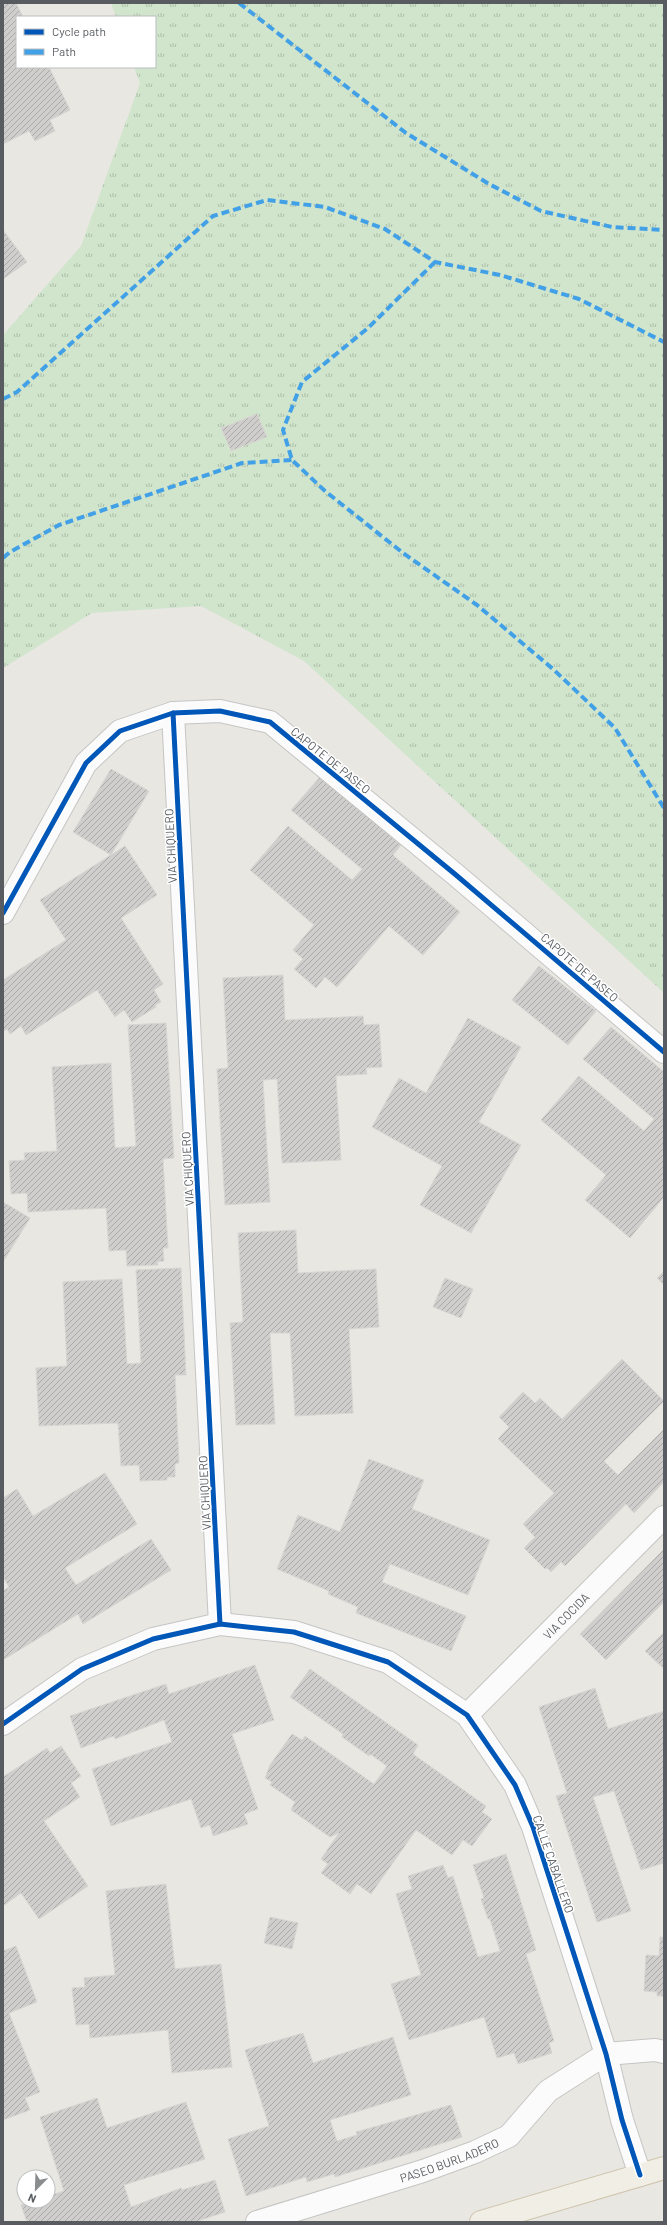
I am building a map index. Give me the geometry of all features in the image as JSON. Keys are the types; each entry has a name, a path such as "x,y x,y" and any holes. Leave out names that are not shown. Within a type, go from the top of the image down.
{"main road":[{"path":"481,2222 664,2168"}],"street":[{"name":"CAPOTE DE PASEO","path":"3,913 86,763 120,732 173,713 220,711 270,722 456,875 664,1052"},
{"name":"VIA CHIQUERO","path":"173,713 220,1624"},
{"name":"VIA COCIDA","path":"467,1715 664,1517"},
{"name":"CALLE CABALLERO","path":"3,1724 82,1669 152,1638 220,1624 294,1632 388,1662 467,1715 515,1785 533,1827 606,2054 622,2120 640,2175"},
{"name":"PASEO BURLADERO","path":"256,2222 423,2171 475,2152 509,2136 548,2091 606,2054 655,2050 664,2052"}],"green space":[{"path":"111,3 664,3 664,993 304,661 201,606 92,613 3,668 3,335 81,246 140,83 134,68 156,68 156,16 116,16"}],"building":[{"path":"3,3 16,3 22,16 16,16 16,68 49,68 70,110 50,120 55,131 35,141 29,131 3,144"},
{"path":"3,230 27,262 3,279"},
{"path":"257,414 267,437 231,451 221,428"},
{"path":"111,769 149,791 111,855 73,832"},
{"path":"320,777 401,845 393,855 460,912 423,955 389,926 337,987 325,977 316,988 294,969 303,959 293,950 314,925 250,870 288,826 352,880 362,869 291,810"},
{"path":"125,846 157,895 121,918 163,984 154,990 161,1002 155,1005 156,1007 132,1022 124,1010 115,1017 97,990 26,1035 21,1026 10,1034 7,1029 4,1031 3,980 66,940 40,900"},
{"path":"539,966 596,1011 568,1045 512,1000"},
{"path":"283,975 285,1020 363,1016 364,1025 379,1024 382,1067 366,1068 367,1074 336,1076 341,1160 282,1163 277,1079 263,1080 270,1202 225,1205 217,1069 228,1068 223,978"},
{"path":"468,1018 521,1047 479,1122 521,1145 471,1233 420,1205 442,1166 372,1127 399,1078 426,1093"},
{"path":"166,1023 174,1158 163,1159 168,1248 163,1248 164,1261 157,1262 158,1265 127,1266 126,1250 109,1251 106,1208 28,1212 27,1193 11,1194 9,1161 25,1160 24,1153 57,1151 52,1067 111,1063 115,1148 136,1146 128,1025"},
{"path":"611,1027 664,1072 664,1197 630,1238 585,1200 606,1175 541,1120 579,1076 644,1131 654,1119 583,1059"},
{"path":"3,1202 30,1218 3,1262"},
{"path":"296,1230 298,1273 376,1269 379,1327 349,1329 353,1413 295,1416 290,1333 270,1333 275,1424 236,1425 230,1323 243,1322 238,1233"},
{"path":"181,1268 186,1375 175,1375 179,1463 175,1464 175,1477 167,1477 167,1480 140,1481 139,1465 121,1466 118,1423 39,1426 36,1368 67,1366 63,1282 122,1279 127,1364 141,1363 136,1270"},
{"path":"664,1271 664,1285 657,1278"},
{"path":"445,1278 473,1289 461,1318 433,1307"},
{"path":"622,1359 664,1401 604,1461 618,1475 664,1429 664,1482 634,1513 626,1504 565,1566 561,1562 551,1572 547,1568 545,1569 524,1548 535,1537 523,1524 554,1493 498,1439 509,1427 499,1417 523,1392 535,1403 540,1398 562,1419"},
{"path":"369,1459 424,1480 412,1509 490,1540 468,1595 390,1564 382,1582 466,1616 451,1651 356,1613 358,1607 328,1594 329,1591 277,1569 298,1515 340,1532"},
{"path":"105,1473 137,1524 65,1568 76,1585 151,1539 171,1570 83,1624 78,1614 3,1660 3,1591 9,1587 3,1577 3,1498 17,1489 33,1516"},
{"path":"664,1549 664,1602 606,1660 580,1634"},
{"path":"664,1632 664,1669 645,1651"},
{"path":"255,1665 274,1720 232,1734 258,1809 244,1814 248,1824 213,1836 210,1825 201,1828 191,1799 111,1826 92,1769 172,1742 164,1720 115,1739 114,1736 81,1748 70,1716 166,1684 169,1694"},
{"path":"310,1669 418,1745 413,1754 486,1806 482,1812 492,1819 472,1846 463,1840 452,1855 416,1830 371,1894 357,1884 350,1894 321,1873 328,1864 321,1859 339,1833 330,1837 291,1810 295,1802 270,1785 272,1782 265,1778 270,1765 292,1734 302,1740 305,1736 374,1784 387,1766 370,1754 369,1756 342,1737 343,1734 290,1697"},
{"path":"595,1688 608,1729 664,1711 664,1863 641,1870 614,1791 593,1797 631,1911 597,1922 556,1796 567,1793 539,1707"},
{"path":"61,1746 81,1776 71,1783 80,1797 44,1821 88,1886 39,1919 21,1893 3,1906 3,1777 47,1748 50,1753"},
{"path":"506,1854 536,1950 526,1954 554,2041 549,2043 552,2053 518,2064 514,2053 497,2058 484,2017 409,2040 391,1984 421,1975 396,1894 412,1889 408,1876 443,1865 448,1878 453,1876 478,1957 500,1951 490,1919 488,1919 481,1899 484,1898 473,1865"},
{"path":"166,1884 175,1969 221,1964 232,2067 172,2073 168,2030 90,2038 89,2024 76,2025 72,1988 85,1987 84,1978 115,1975 106,1891"},
{"path":"270,1917 298,1923 292,1949 264,1943"},
{"path":"660,1937 664,1937 664,1996 657,1996 657,1992 644,1991 646,1955 659,1956"},
{"path":"16,1946 37,2002 9,2013 40,2092 25,2098 30,2110 3,2120 3,1951"},
{"path":"303,2033 313,2063 393,2037 411,2095 330,2120 337,2141 357,2135 356,2132 451,2105 462,2137 335,2177 334,2174 307,2182 306,2177 246,2196 228,2139 269,2126 245,2050"},
{"path":"97,2098 107,2128 186,2102 205,2159 124,2185 131,2207 181,2188 182,2190 215,2180 225,2212 195,2222 27,2222 22,2209 56,2209 56,2194 64,2191 40,2117"}],"marked path":[{"path":"239,3 406,133 489,184 541,211 612,227 664,230"},
{"path":"3,399 17,392 213,216 267,200 325,207 385,229 435,262 500,275 579,299 664,342"},
{"path":"435,262 368,328 302,382 283,430 292,460 325,491 403,553 477,605 553,669 615,728 664,808"},
{"path":"3,558 10,552 59,525 242,463 292,460"}],"cycle path":[{"path":"3,913 86,763 120,731 173,713 220,711 270,722 456,875 664,1052"},
{"path":"173,713 220,1624"},
{"path":"3,1724 82,1669 153,1639 220,1624 294,1632 388,1662 467,1715 515,1785 533,1827 606,2054 622,2120 640,2175"}]}
